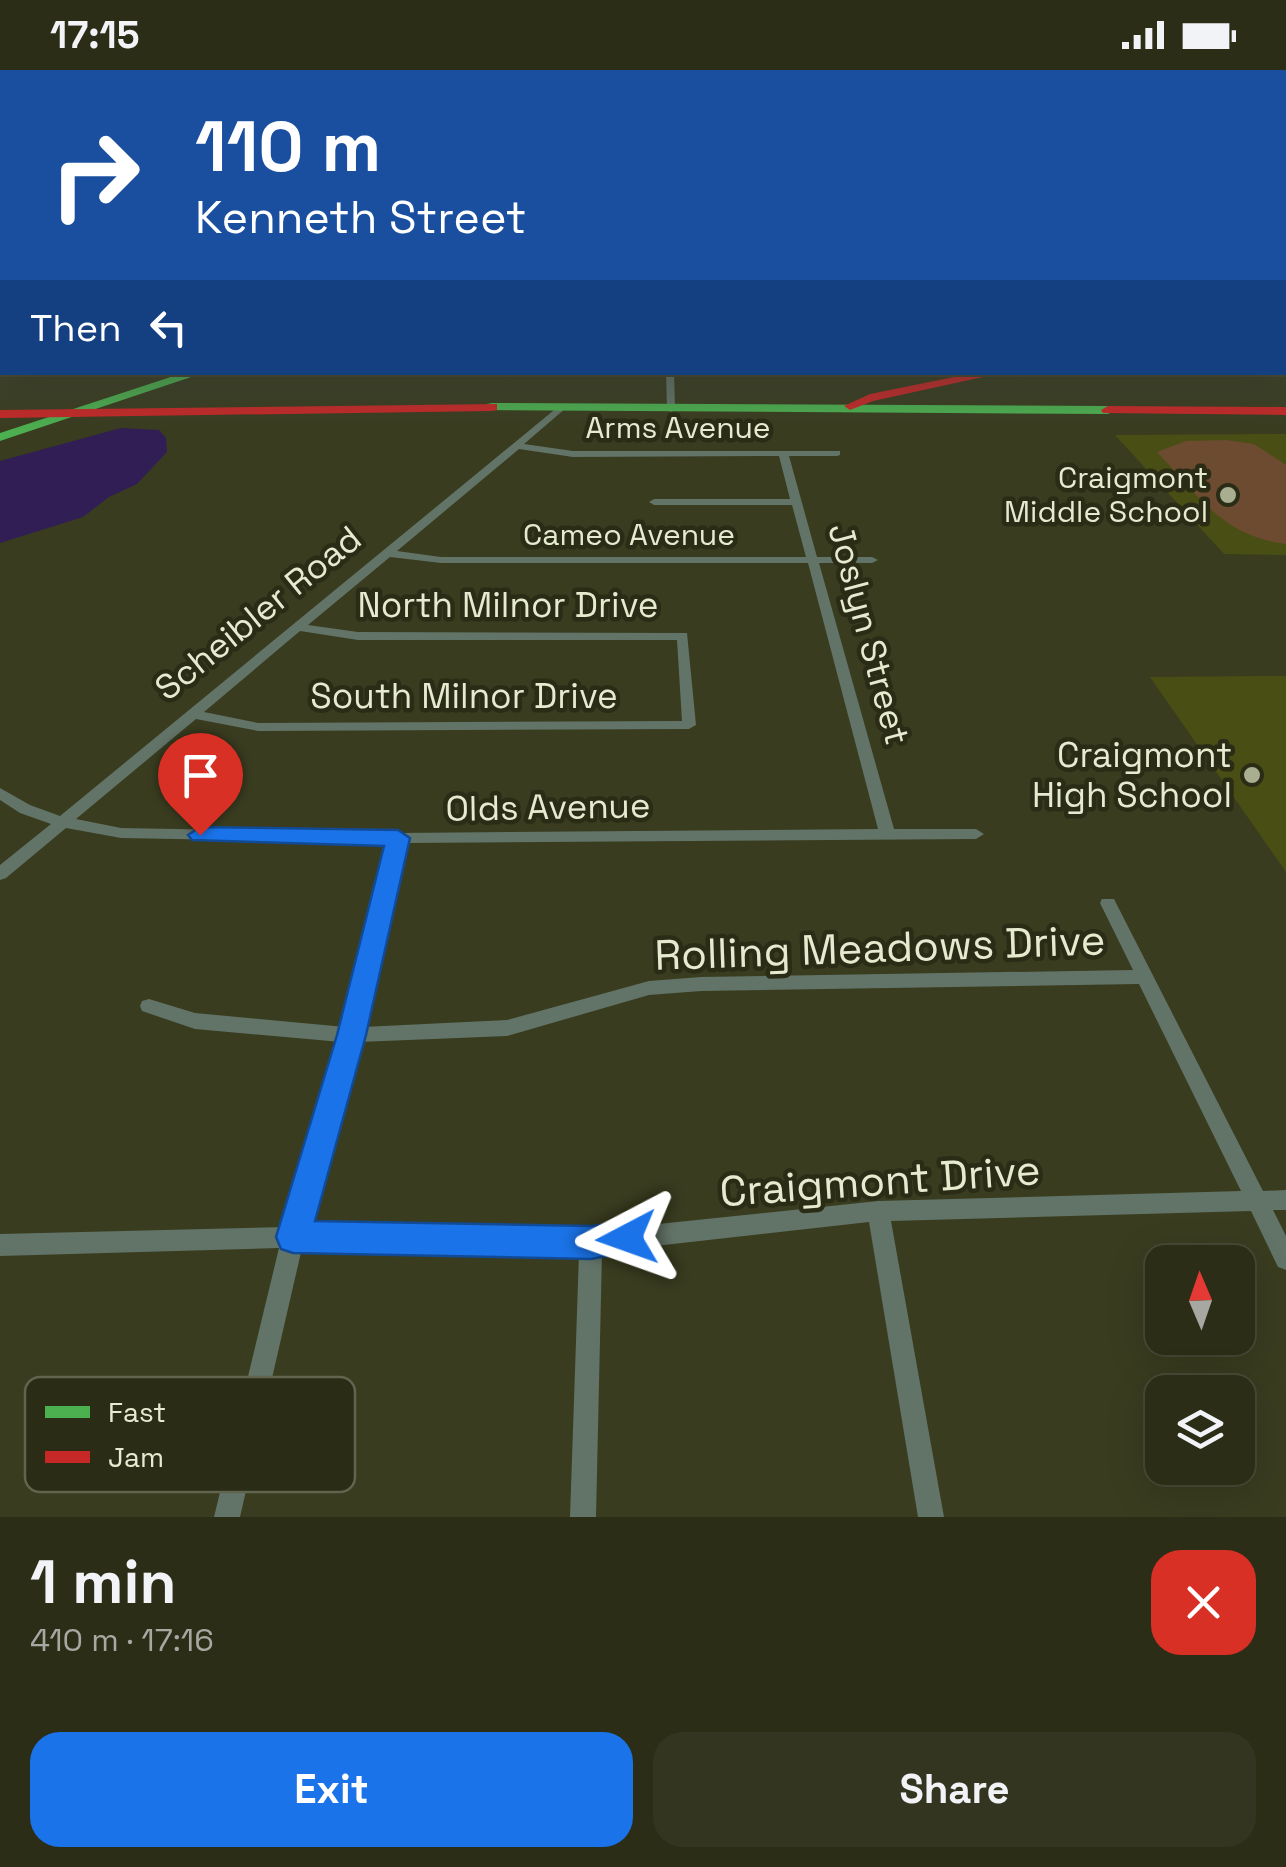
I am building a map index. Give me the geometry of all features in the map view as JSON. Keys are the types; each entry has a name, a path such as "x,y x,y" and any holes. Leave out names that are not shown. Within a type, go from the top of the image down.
{"main road":[{"path":"153,398 195,375"},
{"path":"849,410 870,398 985,375"},
{"path":"1,421 153,398 428,408"},
{"path":"84,410 1286,409"}],"street":[{"path":"670,375 671,409"},
{"name":"Scheibler Road","path":"0,874 562,408"},
{"name":"Arms Avenue","path":"519,446 573,454 837,453"},
{"name":"Joslyn Street","path":"783,453 887,834"},
{"path":"654,502 797,502"},
{"name":"Cameo Avenue","path":"386,553 441,560 872,560"},
{"name":"North Milnor Drive","path":"296,628 358,636 682,636 686,674"},
{"name":"South Milnor Drive","path":"190,714 258,727 690,725 686,674"},
{"name":"Olds Avenue","path":"0,793 25,809 62,822 121,833 398,838 976,834"},
{"path":"260,1377 293,1237 352,1035 398,838"},
{"path":"1108,903 1286,1259"},
{"name":"Rolling Meadows Drive","path":"149,1006 195,1021 352,1035 507,1028 649,988 1142,976"},
{"name":"Craigmont Drive","path":"0,1245 293,1237 591,1242 878,1210 1286,1200"},
{"path":"878,1210 931,1517"},
{"path":"582,1517 591,1242"},
{"path":"227,1517 233,1492"}],"shaded area":[{"path":"121,428 159,430 166,438 167,452 137,484 109,497 83,517 0,543 0,461"},
{"name":"Craigmont Middle School","path":"1286,434 1286,555 1224,554 1115,435"},
{"path":"1186,441 1254,444 1286,465 1286,544 1264,540 1228,523 1157,452"},
{"name":"Craigmont High School","path":"1286,676 1286,872 1150,677"}],"traffic: fast":[{"path":"0,437 191,375"},
{"path":"492,407 1108,410"}],"traffic: jam":[{"path":"850,406 870,398 985,375"},
{"path":"0,414 492,407"},
{"path":"1108,410 1286,411"}],"place":[{"name":"Craigmont Middle School","path":"1228,495"},
{"name":"Craigmont High School","path":"1252,775"}],"route":[{"path":"200,835 398,838 352,1035 293,1237 591,1242 627,1238"}]}
